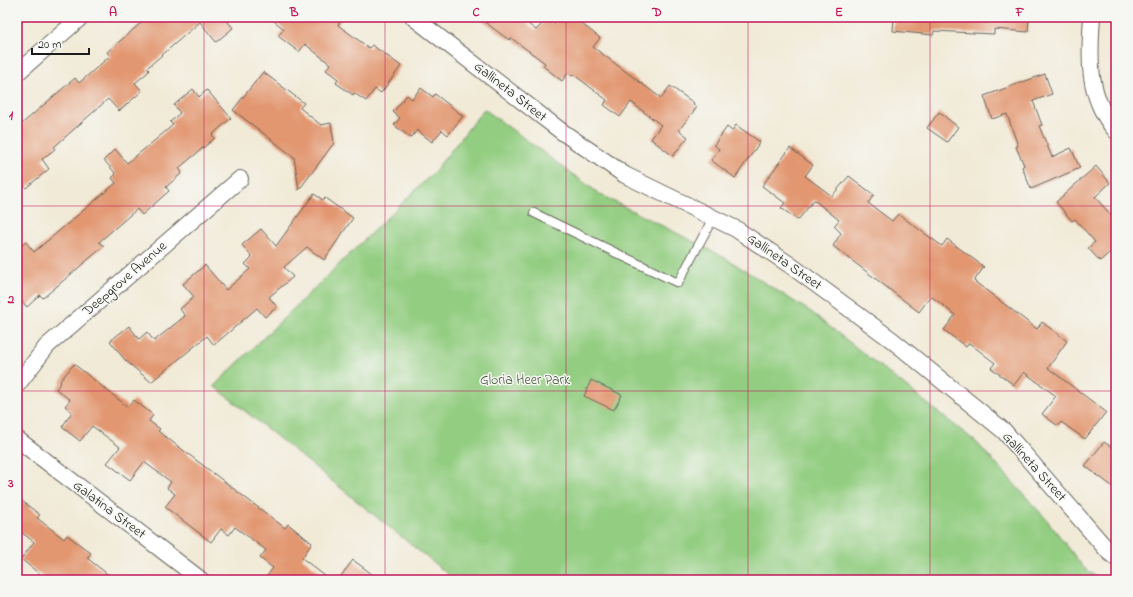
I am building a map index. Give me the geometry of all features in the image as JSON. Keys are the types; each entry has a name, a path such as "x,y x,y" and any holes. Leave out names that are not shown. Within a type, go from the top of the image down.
{"street":[{"path":"17,73 81,17"},
{"name":"Gallineta Street","path":"413,17 561,131 625,175 736,230 790,265 892,340 1004,431 1109,552 1116,558"},
{"path":"1092,17 1089,63 1095,96 1116,131"},
{"name":"Deepgrove Avenue","path":"17,385 47,346 240,180"},
{"name":"Galatina Street","path":"17,439 200,580"}],"lane":[{"path":"534,213 678,283 713,218"}],"green space":[{"name":"Gloria Heer Park","path":"484,109 601,195 722,256 811,312 976,442 1047,520 1084,568 1100,580 455,580 214,386 434,172"}],"building":[{"path":"148,17 224,17 233,28 216,42 200,22 147,68 149,70 147,73 135,83 142,91 119,111 108,99 54,147 55,149 42,159 49,169 26,188 17,176 17,128 75,78 79,83 110,56 107,52"},
{"path":"269,17 343,17 338,25 369,48 372,45 401,66 381,93 375,89 366,101 354,93 353,95 336,83 338,79 326,70 330,64 305,44 299,52 278,36 284,29"},
{"path":"478,17 519,17 536,30 547,19 554,24 559,17 573,17 600,38 593,47 661,98 670,86 694,103 693,104 697,107 679,130 688,137 673,156 651,139 661,125 631,102 620,117 604,105 607,100 573,74 572,76 568,73 562,81 543,66 545,63 511,38 509,40"},
{"path":"894,17 1029,17 1028,32 994,29 994,34 934,31 933,35 893,31"},
{"path":"263,72 304,103 300,108 321,125 331,123 334,143 299,190 294,157 233,110"},
{"path":"1045,74 1052,94 1033,101 1042,125 1039,126 1052,157 1071,148 1080,168 1031,189 1022,167 1024,165 1016,147 1018,146 1007,114 992,119 984,96"},
{"path":"421,88 433,97 435,94 463,116 448,135 442,130 432,142 417,130 411,138 394,125 400,118 393,112 407,95 412,99"},
{"path":"193,89 199,97 207,90 231,118 212,135 215,138 179,168 182,173 166,187 169,191 142,215 137,209 99,242 104,246 43,298 40,295 27,307 17,296 17,249 26,242 34,252 116,183 112,178 116,174 104,160 115,149 127,163 173,125 170,122 180,113 174,105"},
{"path":"939,112 958,127 947,142 927,128"},
{"path":"736,125 760,142 735,178 711,160 719,149 714,145 727,127 732,131"},
{"path":"790,148 813,165 805,176 832,196 849,176 874,195 868,203 892,221 898,214 942,246 947,239 984,267 974,281 1037,329 1042,322 1067,341 1048,368 1106,412 1085,439 1061,422 1058,426 1042,414 1056,396 1024,372 1014,385 991,368 995,363 969,343 966,347 944,330 955,315 931,296 919,312 833,246 841,233 834,226 839,220 814,200 798,220 781,208 785,203 762,186"},
{"path":"1096,166 1110,183 1095,197 1116,221 1116,247 1100,261 1088,248 1095,242 1075,219 1072,221 1056,202"},
{"path":"314,194 323,200 325,198 353,218 324,260 307,247 284,267 293,277 269,297 277,307 265,317 257,308 214,345 207,336 151,382 125,360 110,341 129,326 139,339 147,332 154,341 185,316 180,309 194,297 183,284 205,265 226,290 250,269 245,264 252,257 242,245 261,229 276,246"},
{"path":"74,364 128,407 134,400 153,415 149,421 160,429 158,431 285,528 288,524 312,543 302,558 330,580 264,580 273,568 260,558 266,550 235,527 229,535 221,529 211,542 165,507 175,494 167,488 171,482 144,462 130,480 107,463 120,447 92,426 80,441 62,427 72,412 65,406 70,400 56,389 61,382 60,381"},
{"path":"591,380 622,395 614,410 584,396"},
{"path":"1104,442 1116,450 1116,489 1085,466"},
{"path":"17,497 40,515 37,518 64,539 67,535 91,553 87,558 115,580 47,580 21,559 34,542 17,529"},
{"path":"353,560 380,580 338,580"}]}
